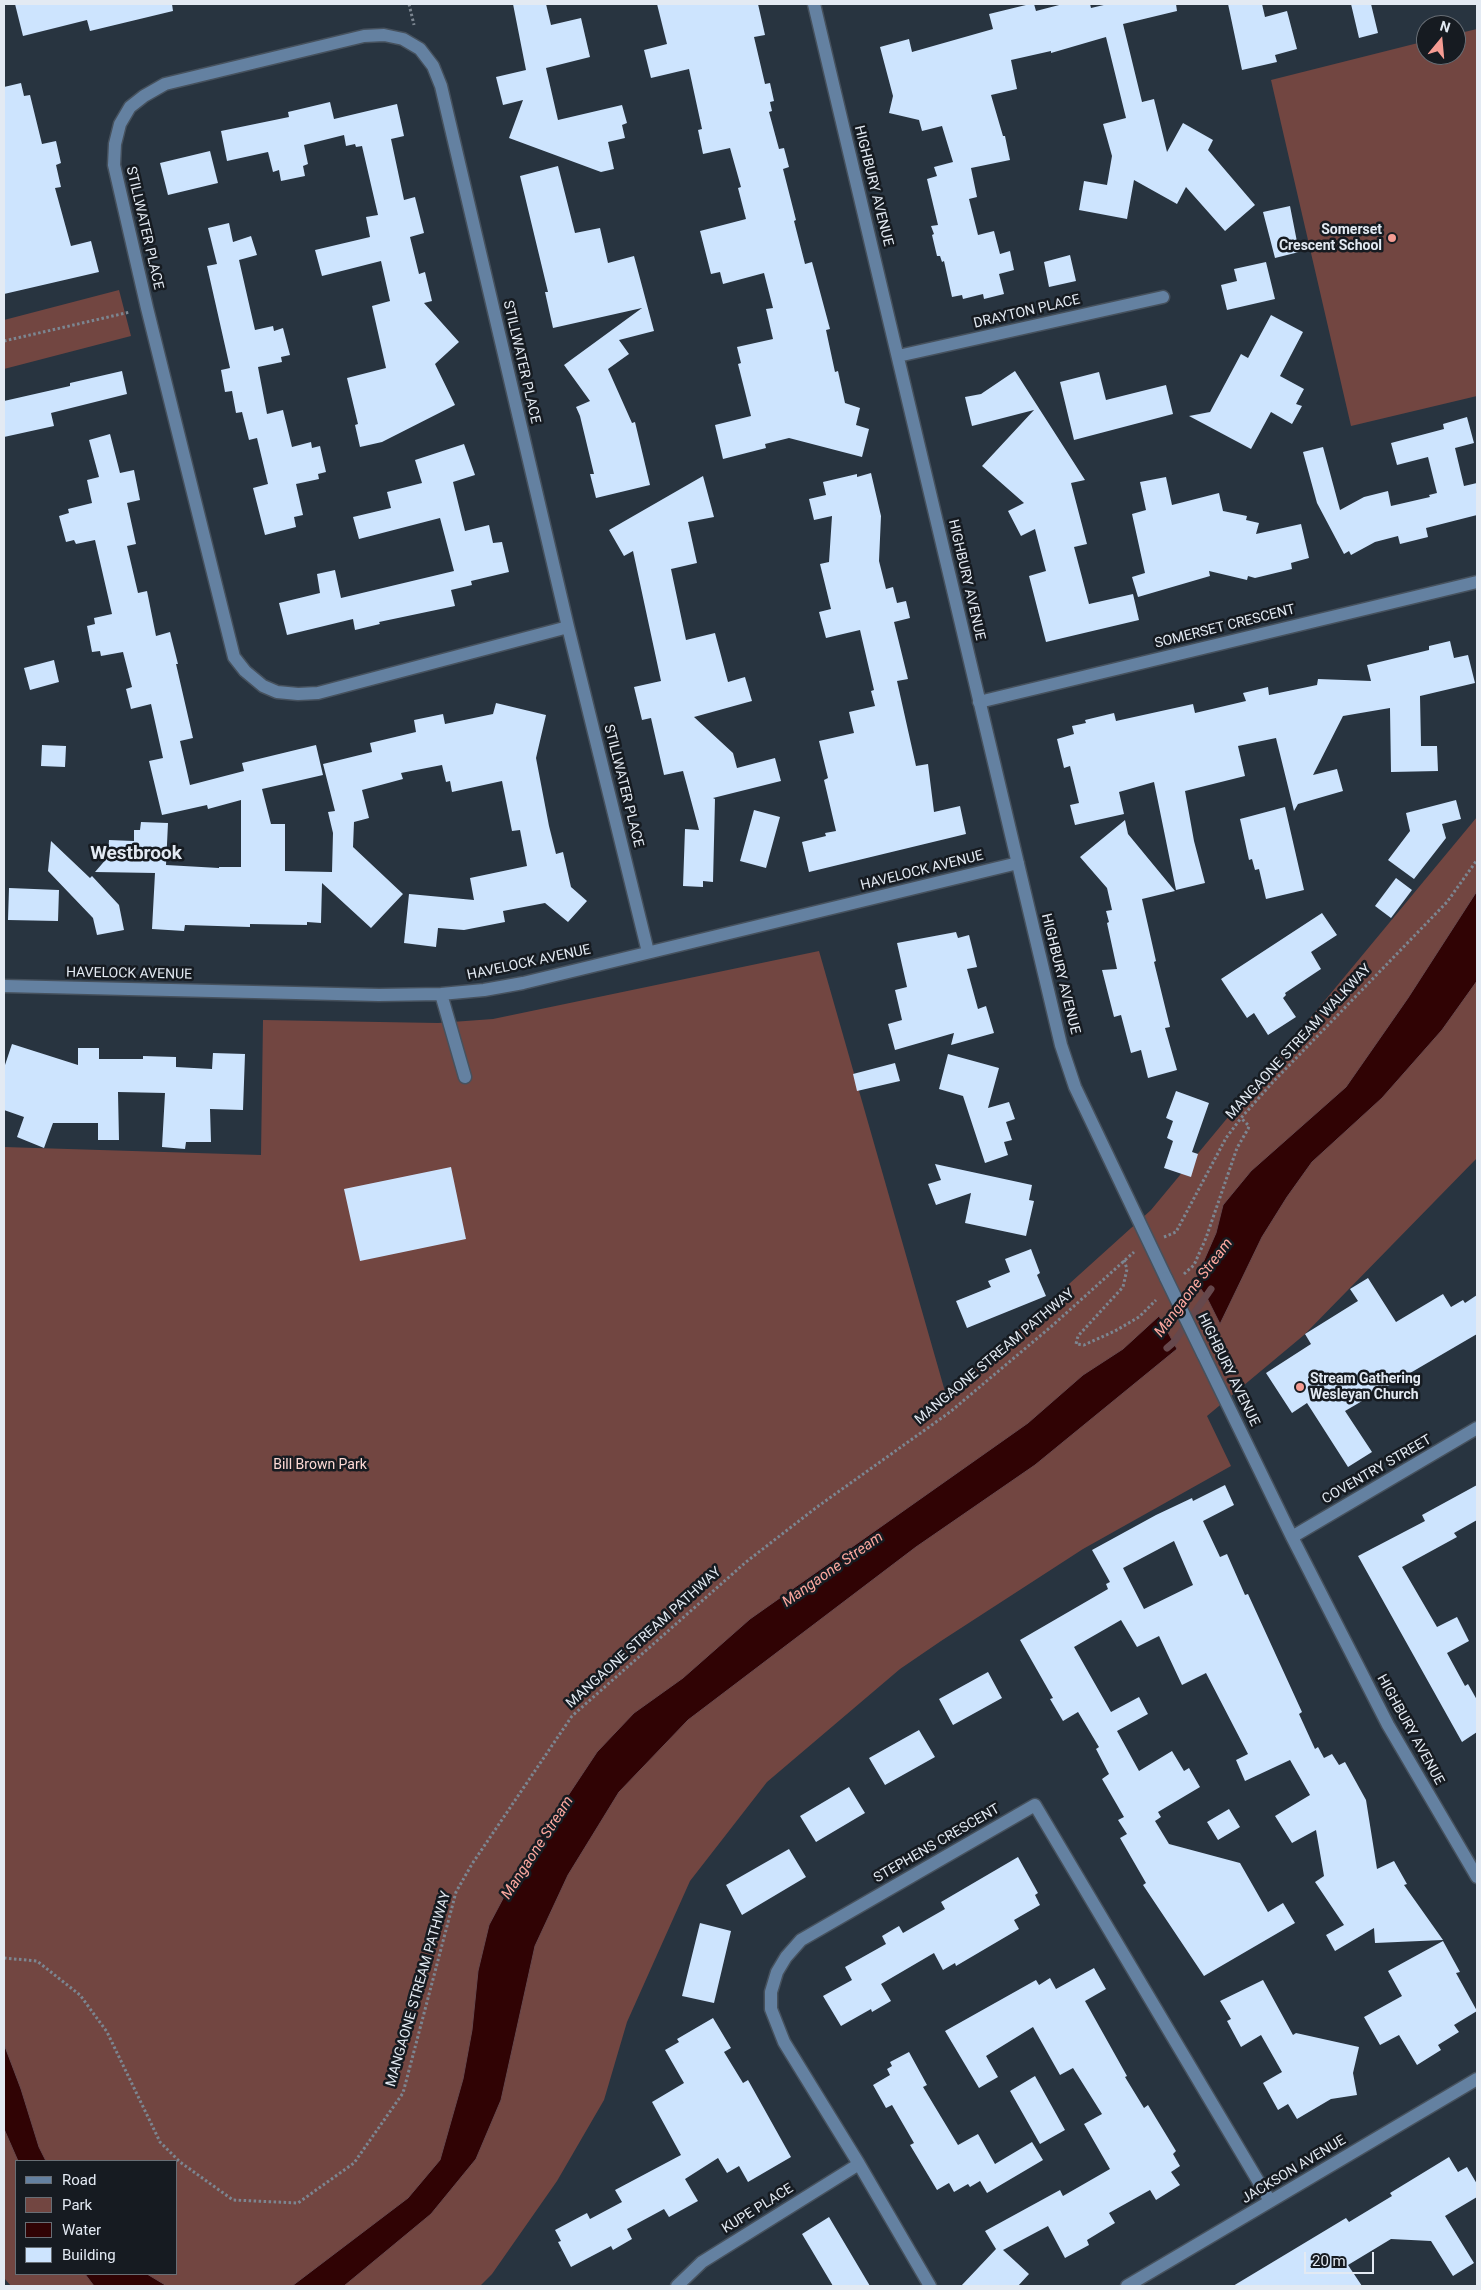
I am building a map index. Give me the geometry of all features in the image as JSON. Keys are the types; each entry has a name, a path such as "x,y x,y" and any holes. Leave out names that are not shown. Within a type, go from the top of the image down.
{"street":[{"name":"HIGHBURY AVENUE","path":"814,4 1061,1045 1075,1087 1292,1537 1388,1725 1477,1877"},
{"name":"STILLWATER PLACE","path":"568,627 318,693 277,692 263,686 245,671 234,657 229,642 114,165 115,144 120,124 130,107 144,96 165,84 364,36 384,35 403,39 420,49 433,66 441,86 568,627 648,952"},
{"name":"DRAYTON PLACE","path":"898,356 1163,297"},
{"name":"SOMERSET CRESCENT","path":"979,702 1477,582"},
{"name":"HAVELOCK AVENUE","path":"4,986 379,995 441,994 484,990 1018,863"},
{"path":"441,994 465,1077"},
{"name":"COVENTRY STREET","path":"1292,1537 1477,1428"},
{"name":"STEPHENS CRESCENT","path":"930,2286 777,2028 771,2009 771,1992 776,1972 801,1940 1035,1805 1270,2201"},
{"name":"JACKSON AVENUE","path":"1127,2286 1477,2079"},
{"name":"KUPE PLACE","path":"677,2286 702,2262 859,2164"}],"path":[{"path":"4,341 147,308"},
{"name":"MANGAONE STREAM WALKWAY","path":"1150,1243 1176,1232 1226,1138 1241,1118 1273,1082 1447,902 1477,860"},
{"name":"MANGAONE STREAM PATHWAY","path":"4,1958 37,1961 80,1995 107,2032 160,2142 180,2162 233,2200 298,2203 354,2162 403,2093 456,1892 472,1864 572,1716 746,1562 817,1507 950,1412 1053,1325 1130,1255 1150,1243"}],"green space":[{"name":"Somerset Crescent School","path":"1477,29 1477,396 1351,426 1271,80 1416,44 1416,65 1466,65 1466,32"},
{"path":"119,290 131,336 4,369 4,320"},
{"name":"Bill Brown Park","path":"1477,817 1477,1158 1304,1335 1207,1416 1231,1466 1083,1549 941,1641 900,1669 767,1782 690,1881 627,2022 604,2100 557,2181 492,2274 480,2286 11,2286 4,2278 4,1147 261,1155 263,1020 438,1023 493,1019 819,951 946,1395 1151,1210"}],"water":[{"path":"1477,891 1477,981 1442,1030 1382,1098 1312,1162 1262,1237 1220,1324 1206,1296 1195,1281 1216,1233 1223,1205 1251,1171 1346,1087 1408,998"},
{"path":"1159,1316 1177,1349 1035,1465 916,1547 688,1720 619,1792 568,1875 535,1946 501,2100 476,2159 431,2214 344,2286 292,2286 408,2198 440,2160 463,2079 472,2030 478,1971 489,1925 516,1874 597,1752 634,1713 683,1678 750,1619 1028,1423 1083,1375 1123,1349"},
{"path":"4,2044 21,2089 39,2147 46,2160 18,2160 4,2129"},
{"path":"86,2275 149,2275 167,2286 94,2286"}],"building":[{"path":"15,4 172,4 173,11 90,31 87,20 23,36"},
{"path":"513,4 546,4 551,25 581,18 590,57 546,68 558,120 622,105 627,123 622,125 625,138 608,142 614,169 601,172 509,138 523,100 503,105 496,77 526,70"},
{"path":"657,4 758,4 765,35 754,37 765,84 770,83 774,101 770,102 772,111 769,112 779,149 784,148 789,167 783,169 796,220 794,221 805,264 812,262 830,329 826,330 835,372 838,371 845,403 860,408 856,425 869,429 862,457 789,438 765,444 766,448 723,459 715,425 751,416 738,364 741,363 737,347 773,339 766,309 773,308 764,273 723,284 720,272 711,274 700,231 746,219 738,188 741,187 730,148 703,154 698,130 702,129 689,69 651,78 644,50 667,44"},
{"path":"1034,4 1036,11 1063,4 1090,4 1091,8 1108,4 1176,4 1177,11 1123,24 1142,102 1154,99 1167,152 1183,123 1213,140 1208,150 1255,205 1225,231 1186,187 1177,204 1134,180 1127,219 1079,210 1084,181 1107,185 1112,156 1103,124 1126,118 1106,37 1051,53 1051,51 1011,60 1017,89 991,95 1003,136 1005,136 1010,160 971,168 977,197 969,199 978,235 994,231 1000,254 1010,251 1014,270 999,274 1004,294 984,299 983,294 963,299 962,295 952,297 944,261 942,262 940,256 937,256 932,235 934,234 931,226 938,225 927,179 937,176 934,167 953,162 942,126 922,131 919,120 889,113 893,96 880,47 909,39 912,52 993,29 989,14"},
{"path":"1228,4 1262,4 1265,17 1287,11 1297,49 1275,55 1277,62 1242,70"},
{"path":"1351,4 1371,4 1378,33 1359,38"},
{"path":"21,83 24,96 30,95 42,144 56,141 61,163 56,165 61,187 55,188 71,246 91,241 99,272 4,294 4,87"},
{"path":"330,102 334,119 397,104 404,136 391,139 404,200 415,197 424,233 410,237 419,274 425,272 432,301 424,303 459,342 435,364 455,405 382,442 360,447 355,425 358,424 347,378 386,368 372,306 390,301 381,261 322,276 315,250 370,237 366,217 378,215 362,146 356,147 355,144 346,146 344,135 304,145 308,164 303,166 305,176 281,181 279,170 273,172 268,152 227,161 221,131 289,117 288,112"},
{"path":"210,151 218,183 168,195 160,163"},
{"path":"558,166 575,233 600,228 608,263 634,256 654,331 619,340 629,354 608,369 632,423 635,422 650,485 596,498 590,474 594,474 580,416 576,407 590,401 564,365 642,308 553,328 545,292 548,292 520,176"},
{"path":"1290,206 1299,252 1275,258 1263,212"},
{"path":"229,223 233,242 251,236 257,255 239,260 255,330 273,326 274,331 283,328 290,355 281,357 282,362 258,367 267,414 283,410 292,447 311,442 312,448 320,446 326,472 318,474 319,479 296,484 303,515 294,517 296,527 265,535 253,488 268,484 257,438 249,440 242,412 236,413 232,391 225,392 221,370 230,368 207,266 217,264 208,228"},
{"path":"1070,255 1076,281 1049,287 1044,262"},
{"path":"1266,262 1275,299 1227,310 1221,285 1237,281 1234,269"},
{"path":"1271,315 1303,332 1280,376 1304,389 1296,404 1302,406 1292,424 1271,412 1251,449 1189,416 1210,412 1241,354 1248,358"},
{"path":"122,371 127,394 51,413 54,426 4,437 4,401 70,386 70,383"},
{"path":"1015,371 1085,480 1071,483 1087,544 1074,547 1089,604 1133,594 1139,620 1046,642 1029,576 1046,571 1035,529 1021,536 1008,511 1024,503 982,466 1034,410 972,426 965,397 981,394"},
{"path":"1099,372 1106,400 1166,385 1173,414 1074,440 1060,382"},
{"path":"1467,417 1474,443 1455,448 1464,486 1477,483 1477,515 1426,528 1428,537 1400,544 1398,536 1375,542 1351,555 1349,551 1344,554 1317,503 1303,452 1323,447 1340,510 1364,497 1388,491 1391,506 1430,497 1429,495 1437,493 1428,457 1397,465 1391,443 1444,429 1443,424"},
{"path":"110,434 120,473 134,470 140,500 127,503 136,544 127,546 138,593 147,591 156,636 170,632 193,738 180,741 190,785 244,771 242,763 316,745 323,775 262,789 271,824 285,824 285,871 332,872 333,833 328,812 335,811 323,764 372,752 370,743 416,732 414,720 443,714 445,724 493,714 496,703 546,715 536,758 549,826 556,854 563,852 571,887 587,901 568,922 545,903 503,911 505,922 464,930 438,928 436,947 404,943 409,894 474,900 470,878 527,866 520,830 512,831 502,781 452,792 450,781 446,782 442,765 401,773 403,779 362,790 369,818 354,822 353,847 403,894 371,928 322,883 321,923 307,922 307,925 250,924 250,927 185,925 184,931 152,929 155,873 95,872 108,857 109,840 134,841 134,830 140,830 141,822 168,823 166,865 219,868 241,867 241,800 208,809 207,805 162,815 149,761 163,758 151,704 131,709 126,689 132,687 123,652 101,656 100,651 92,652 87,626 95,624 94,618 112,614 95,540 76,544 74,540 66,542 59,516 69,513 68,509 92,503 87,480 99,477 89,440"},
{"path":"464,444 475,475 453,482 465,531 489,525 493,543 502,542 509,572 471,581 472,585 451,590 455,606 379,622 380,624 355,630 353,619 287,635 279,603 320,593 317,574 335,570 341,598 454,571 440,518 359,539 353,517 391,508 387,492 422,483 415,460"},
{"path":"871,473 881,516 879,561 886,589 893,587 897,603 906,601 910,618 894,622 908,679 897,681 916,766 928,764 934,812 960,806 966,834 809,872 802,842 826,836 825,833 836,831 824,780 828,778 819,741 854,733 849,712 875,706 871,691 874,690 860,630 826,638 819,612 831,609 820,564 829,562 832,516 814,520 809,499 826,495 823,482 857,474 857,477"},
{"path":"703,476 714,517 688,522 697,563 671,569 686,640 715,633 728,682 745,677 752,701 694,717 733,753 737,768 775,758 781,781 713,798 715,799 713,882 703,881 703,887 683,886 685,829 699,830 683,771 664,775 651,718 642,720 634,687 661,681 633,551 624,556 609,530"},
{"path":"1166,477 1172,505 1219,493 1223,511 1247,516 1246,520 1259,523 1256,534 1301,524 1309,558 1291,563 1292,569 1255,578 1248,576 1247,580 1209,571 1210,576 1138,597 1132,577 1145,573 1132,514 1146,510 1140,482"},
{"path":"1450,641 1454,658 1468,655 1475,683 1420,696 1421,746 1437,746 1438,771 1391,772 1390,708 1343,716 1313,775 1337,769 1343,791 1298,804 1294,811 1276,738 1238,746 1245,776 1185,791 1194,841 1205,883 1176,890 1154,782 1119,792 1124,814 1075,825 1070,805 1079,803 1070,766 1064,768 1057,739 1074,734 1072,726 1086,723 1085,720 1114,713 1116,721 1193,704 1195,713 1246,701 1243,693 1268,687 1269,695 1317,685 1318,679 1371,681 1367,665 1429,650 1429,646"},
{"path":"54,660 59,682 30,690 24,668"},
{"path":"42,745 66,746 65,767 41,766"},
{"path":"1456,800 1461,819 1442,824 1446,838 1414,879 1388,860 1410,831 1406,813"},
{"path":"1285,807 1304,890 1266,899 1259,869 1255,870 1252,859 1249,860 1240,819"},
{"path":"754,810 780,817 766,868 740,861"},
{"path":"1125,820 1128,834 1175,891 1142,899 1156,961 1154,962 1170,1027 1165,1028 1177,1070 1148,1078 1141,1050 1131,1053 1121,1015 1114,1017 1102,970 1117,969 1107,923 1109,922 1106,911 1112,910 1107,888 1080,857"},
{"path":"51,841 90,878 92,876 119,905 124,930 97,935 93,918 48,871"},
{"path":"1396,878 1412,890 1391,918 1375,906"},
{"path":"9,888 59,890 58,921 8,920"},
{"path":"1322,913 1337,935 1311,952 1321,969 1285,993 1286,995 1283,998 1296,1017 1268,1035 1254,1013 1247,1018 1221,979"},
{"path":"956,932 958,938 969,935 977,967 967,969 978,1009 986,1006 994,1033 951,1045 954,1033 895,1050 888,1024 902,1020 895,990 907,987 897,943"},
{"path":"12,1044 78,1065 78,1048 99,1048 99,1059 143,1059 143,1056 176,1057 176,1067 212,1069 213,1053 245,1054 243,1110 210,1109 211,1142 186,1142 185,1149 162,1147 165,1093 118,1092 119,1140 98,1140 98,1123 53,1123 44,1148 17,1137 24,1117 4,1110 4,1068"},
{"path":"948,1054 999,1068 988,1108 1009,1102 1015,1119 1006,1122 1012,1140 1004,1142 1008,1155 985,1163 963,1096 939,1089"},
{"path":"895,1063 900,1081 857,1091 853,1074"},
{"path":"1176,1091 1209,1103 1192,1152 1198,1154 1191,1177 1164,1168 1173,1141 1167,1138 1173,1121 1166,1118"},
{"path":"935,1164 1032,1185 1029,1200 1034,1201 1026,1236 965,1223 971,1193 936,1205 928,1184 941,1180"},
{"path":"451,1167 466,1239 360,1261 344,1189"},
{"path":"1031,1249 1040,1273 1037,1275 1046,1296 967,1328 956,1301 991,1287 988,1281 1010,1272 1005,1259"},
{"path":"1368,1278 1396,1322 1443,1294 1451,1307 1463,1300 1465,1303 1477,1295 1477,1334 1345,1411 1372,1452 1348,1467 1307,1403 1292,1413 1266,1373 1311,1344 1305,1334 1358,1301 1350,1289"},
{"path":"1225,1485 1234,1505 1203,1521 1220,1557 1227,1554 1245,1595 1248,1594 1302,1712 1299,1714 1315,1749 1318,1747 1324,1758 1332,1754 1339,1765 1345,1762 1366,1800 1377,1869 1394,1861 1407,1884 1404,1885 1443,1940 1375,1943 1374,1928 1335,1951 1326,1935 1344,1925 1315,1882 1324,1876 1316,1830 1292,1843 1275,1816 1310,1795 1290,1760 1245,1781 1236,1760 1248,1754 1206,1673 1182,1685 1159,1636 1137,1647 1121,1620 1074,1647 1111,1712 1139,1697 1148,1714 1117,1731 1139,1771 1172,1751 1184,1771 1189,1768 1200,1787 1158,1812 1161,1817 1155,1821 1169,1844 1240,1863 1268,1912 1283,1903 1295,1923 1204,1976 1143,1885 1146,1883 1120,1838 1127,1834 1118,1820 1124,1817 1102,1779 1109,1774 1096,1749 1099,1747 1078,1712 1063,1721 1050,1699 1053,1698 1020,1640 1108,1589 1106,1584 1110,1582 1092,1550 1156,1515 1192,1498 1193,1501","holes":["1174,1541 1193,1585 1144,1609 1123,1568"]},
{"path":"1477,1485 1477,1520 1454,1533 1457,1537 1402,1567 1437,1627 1457,1617 1469,1641 1447,1653 1465,1686 1468,1684 1477,1700 1477,1732 1462,1742 1358,1556 1425,1521 1422,1515"},
{"path":"988,1672 1002,1698 953,1725 939,1699"},
{"path":"919,1730 935,1757 885,1785 869,1758"},
{"path":"849,1787 865,1813 816,1842 800,1816"},
{"path":"1229,1809 1240,1827 1218,1840 1207,1822"},
{"path":"789,1849 806,1877 742,1915 726,1885"},
{"path":"1018,1857 1038,1893 1035,1895 1040,1905 1014,1920 1019,1929 956,1966 955,1963 943,1970 934,1953 881,1984 891,2001 872,2012 871,2009 841,2026 823,1996 852,1980 845,1967 886,1944 882,1936 899,1926 903,1933 945,1909 941,1902"},
{"path":"700,1923 731,1931 714,2003 682,1996"},
{"path":"1443,1941 1460,1972 1456,1973 1477,2011 1454,2025 1459,2032 1438,2045 1441,2050 1417,2065 1399,2035 1380,2045 1364,2017 1402,1996 1388,1971"},
{"path":"1094,1968 1106,1989 1085,2001 1127,2076 1125,2077 1144,2108 1148,2105 1176,2151 1173,2154 1180,2166 1171,2172 1180,2185 1156,2200 1150,2190 1109,2213 1115,2223 1087,2240 1089,2245 1065,2258 1048,2226 1003,2250 1029,2274 1018,2286 961,2286 996,2249 985,2231 1060,2190 1063,2196 1110,2169 1084,2124 1102,2114 1073,2068 1060,2075 1033,2027 986,2056 998,2077 979,2088 945,2031 1036,1980 1039,1985 1050,1978 1056,1989"},
{"path":"1263,1980 1293,2035 1296,2033 1359,2047 1353,2073 1357,2095 1331,2099 1297,2119 1288,2104 1278,2110 1263,2083 1282,2072 1261,2035 1241,2047 1227,2021 1231,2019 1220,2001"},
{"path":"713,2018 731,2048 724,2052 743,2083 748,2080 791,2157 748,2182 739,2166 727,2173 718,2158 685,2179 698,2201 669,2217 664,2209 627,2229 632,2239 613,2250 611,2246 571,2267 558,2242 561,2241 555,2230 587,2213 590,2219 622,2202 615,2190 681,2155 652,2102 684,2083 665,2050 679,2042 677,2039"},
{"path":"909,2052 927,2085 923,2087 958,2145 978,2134 995,2164 1032,2142 1043,2160 987,2193 980,2181 970,2187 968,2184 954,2192 949,2183 937,2190 910,2145 914,2143 892,2105 886,2108 873,2085 890,2075 887,2069 892,2066 890,2062"},
{"path":"1035,2076 1065,2130 1040,2144 1010,2091"},
{"path":"1449,2157 1458,2172 1467,2167 1477,2184 1477,2197 1445,2216 1474,2263 1453,2276 1431,2241 1391,2239 1348,2265 1362,2286 1233,2286 1346,2218 1349,2222 1392,2196 1390,2193"},
{"path":"829,2217 870,2286 833,2286 802,2234"}],"waterway":[{"name":"Mangaone Stream","path":"1167,1348 1174,1342 1211,1289"}],"place":[{"name":"Somerset Crescent School","path":"1392,238"},
{"name":"Stream Gathering Wesleyan Church","path":"1300,1387"}],"district":[{"name":"Westbrook","path":"136,854"}]}
